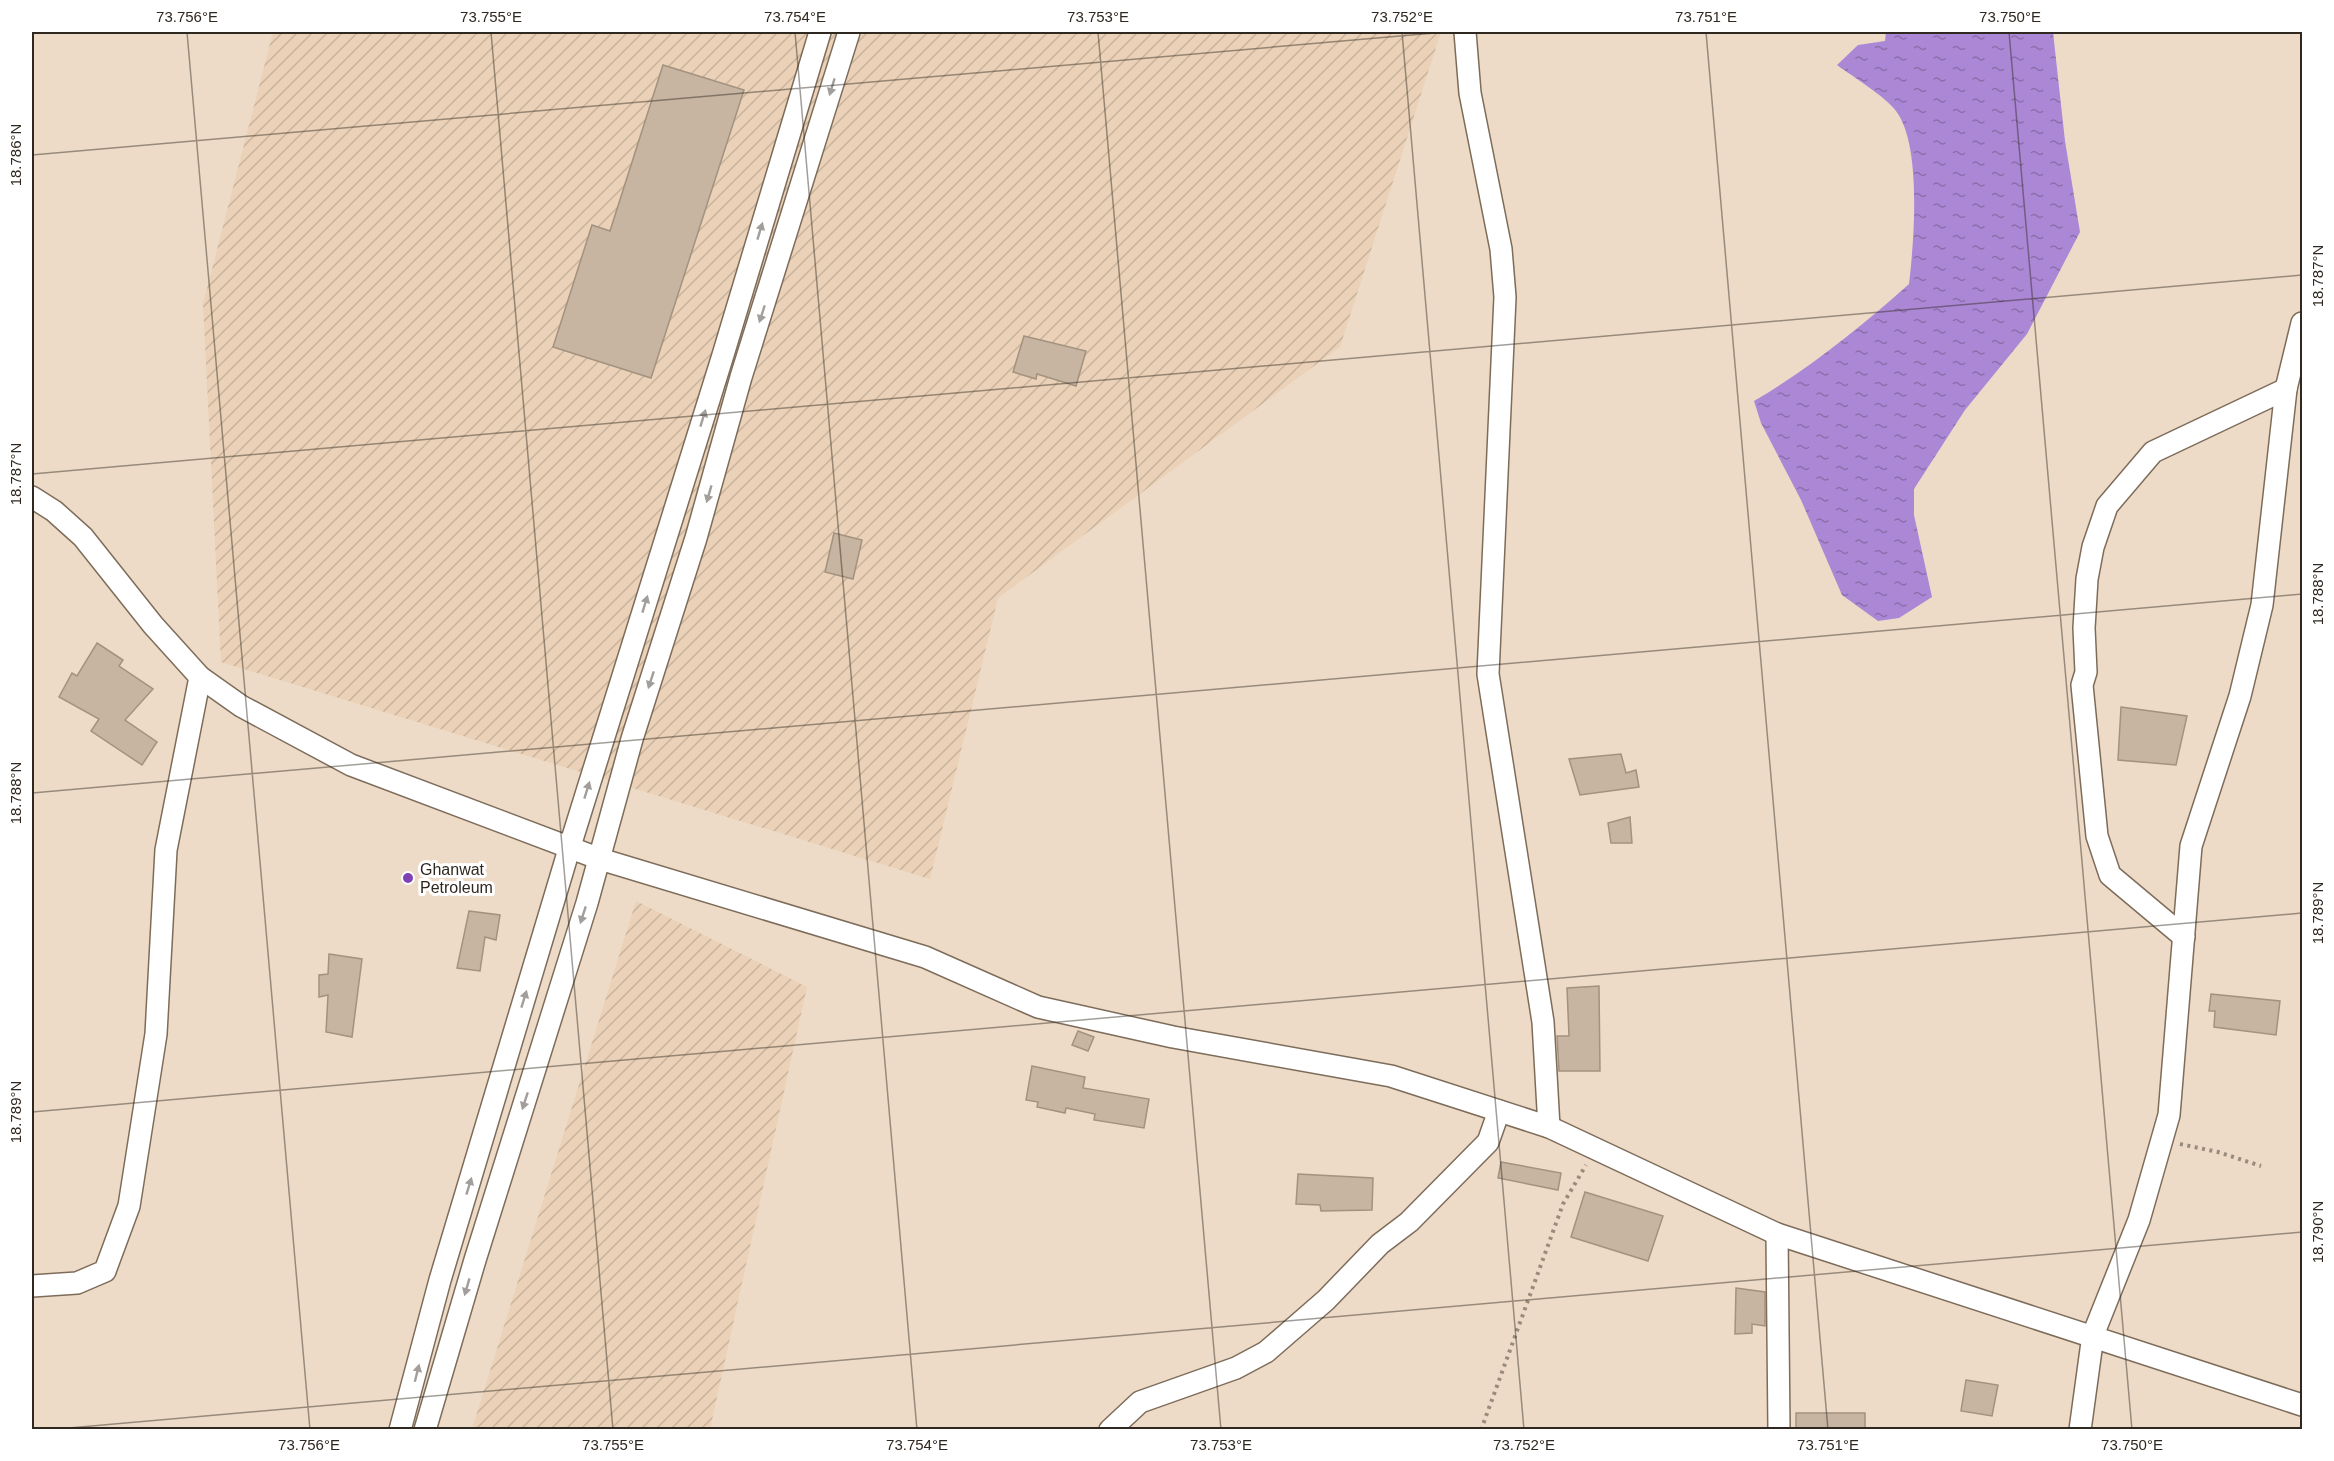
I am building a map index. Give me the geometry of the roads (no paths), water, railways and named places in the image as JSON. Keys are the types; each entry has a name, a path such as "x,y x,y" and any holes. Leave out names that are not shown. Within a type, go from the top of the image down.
{"street":[{"path":"400,1430 440,1280 570,846 820,32"},
{"path":"425,1430 474,1260 600,859 632,739 696,538 741,377 849,32"},
{"path":"1465,32 1470,93 1501,249 1505,297 1488,674 1543,1022 1549,1127"},
{"path":"2080,1430 2093,1335 2139,1220 2169,1115 2191,846 2240,696 2262,605 2286,389 2302,323"},
{"path":"2184,937 2110,876 2097,836 2082,685 2086,672 2084,628 2093,547 2107,507 2153,452 2286,389"},
{"path":"32,497 54,511 83,537 200,678 241,706 351,765 600,859 925,957 1038,1007 1173,1037 1391,1076 1549,1127 1777,1234 2093,1335 2302,1405"},
{"path":"32,1286 77,1283 105,1271 129,1206 156,1034 166,850 200,678"},
{"path":"1110,1430 1140,1402 1236,1368 1266,1352 1326,1300 1380,1244 1409,1222 1488,1142 1499,1111"},
{"path":"1777,1234 1779,1430"}],"water":[{"path":"1886,32 2053,32 2065,141 2080,232 2027,334 1965,410 1914,489 1914,515 1932,597 1899,618 1878,621 1842,595 1801,500 1761,423 1754,401 1795,375 1834,346 1909,284 1914,195 1910,146 1904,126 1896,111 1885,99 1837,65 1858,45 1885,41"}],"place":[{"name":"Ghanwat Petroleum","path":"408,878"}]}
